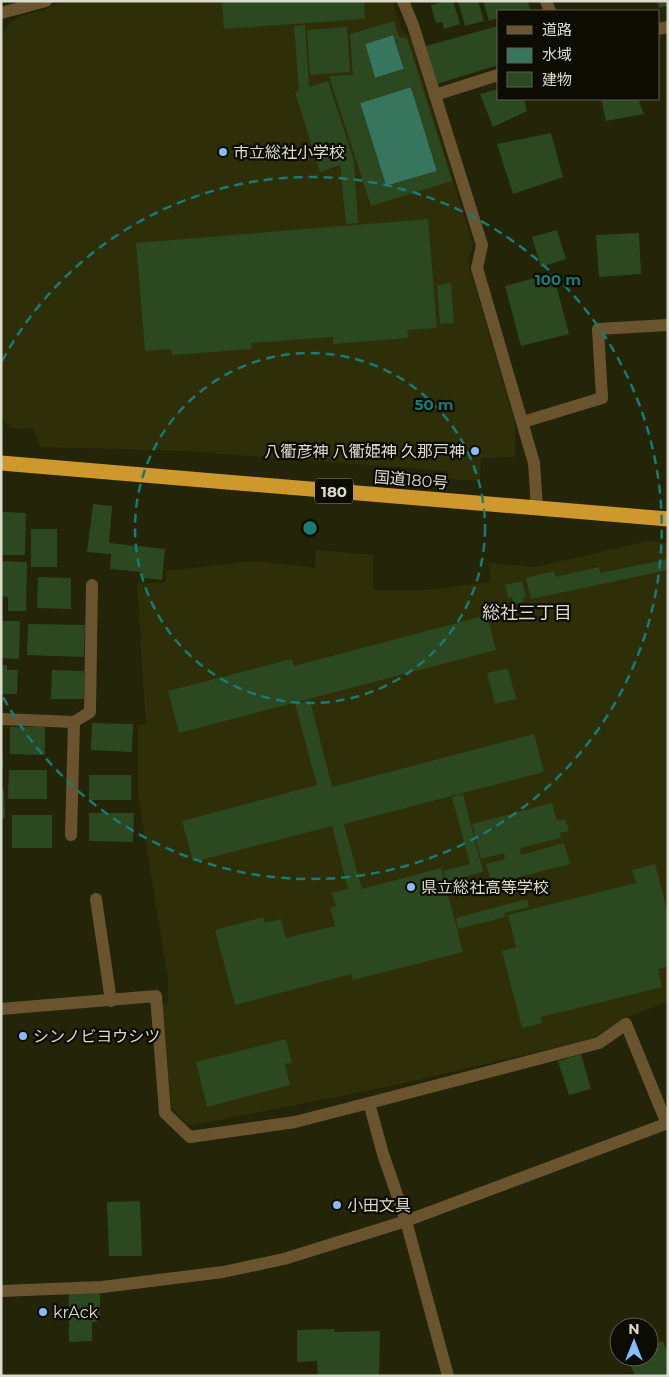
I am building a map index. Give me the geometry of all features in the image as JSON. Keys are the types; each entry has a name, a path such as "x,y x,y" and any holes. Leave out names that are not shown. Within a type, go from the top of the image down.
{"highway":[{"name":"国道180号","path":"1,463 668,519"}],"street":[{"path":"1,13 46,1"},
{"path":"403,1 482,245 477,268 534,463 537,508"},
{"path":"435,95 497,76"},
{"path":"523,422 602,398 598,329 668,325"},
{"path":"1,719 74,722 90,712 92,585"},
{"path":"71,835 74,722"},
{"path":"96,899 111,1001"},
{"path":"1,1009 156,996 164,1113 190,1137 295,1122 369,1103 599,1043 626,1024 668,1124 406,1221 284,1260 223,1272 102,1287 1,1291"},
{"path":"369,1103 383,1154 406,1221 448,1376"}],"shaded area":[{"name":"市立総社小学校","path":"63,1 392,1 402,31 410,37 473,245 468,262 515,422 515,457 481,458 480,481 447,479 447,471 184,451 40,447 34,429 10,428 1,417 2,36 9,23 20,16 44,10"},
{"name":"県立総社高等学校","path":"648,541 668,543 668,1002 627,1017 592,1039 392,1086 189,1126 171,1107 162,1006 168,1003 168,978 138,796 138,725 146,725 137,584 166,582 166,571 256,561 315,568 316,550 373,555 373,590 426,590 491,582 488,563 535,567"}],"water":[{"path":"393,35 404,69 375,78 365,44"},
{"path":"411,87 437,171 386,186 360,103"}],"building":[{"path":"222,1 364,1 365,19 224,29"},
{"path":"453,1 460,24 444,29 442,22 436,23 431,5"},
{"path":"458,1 478,1 484,21 465,26"},
{"path":"483,1 528,1 530,9 497,10 497,18 489,21"},
{"path":"657,1 668,1 668,6 659,8"},
{"path":"394,21 399,37 407,38 452,181 371,206 329,76 353,75 350,34","holes":["393,35 404,69 375,78 365,44","411,87 437,171 386,186 360,103"]},
{"path":"305,25 309,87 328,81 354,161 358,223 346,224 340,165 320,172 295,92 299,91 294,26"},
{"path":"497,26 497,65 437,84 426,46"},
{"path":"347,27 350,72 310,75 307,30"},
{"path":"497,89 497,100 524,100 527,111 493,127 480,94"},
{"path":"601,100 638,100 644,114 606,121"},
{"path":"551,133 563,177 513,194 497,144"},
{"path":"428,219 437,328 407,330 408,338 333,344 333,337 251,343 252,349 172,355 171,349 145,351 136,243"},
{"path":"557,230 566,259 541,267 532,237"},
{"path":"639,233 641,274 599,277 596,235"},
{"path":"553,273 569,334 521,346 505,286"},
{"path":"451,283 454,323 440,324 437,285"},
{"path":"93,504 112,506 109,543 165,549 162,580 142,578 142,572 110,569 111,554 87,552"},
{"path":"1,512 26,513 25,555 1,555"},
{"path":"31,529 57,529 57,567 31,567"},
{"path":"668,559 668,570 531,599 526,578 554,571 555,577 599,567 600,573"},
{"path":"1,561 27,562 26,611 8,611 8,597 1,596"},
{"path":"38,577 71,578 71,609 37,608"},
{"path":"522,581 526,597 523,597 524,602 513,604 512,597 508,598 505,585"},
{"path":"487,615 496,650 179,733 168,691 292,659 294,666"},
{"path":"1,621 20,621 19,659 1,658"},
{"path":"28,624 85,625 84,657 27,655"},
{"path":"1,665 7,665 7,670 18,670 17,694 1,694"},
{"path":"508,668 516,699 495,704 487,673"},
{"path":"52,670 84,671 84,699 51,699"},
{"path":"310,700 332,787 534,734 544,772 344,824 362,889 441,868 463,952 353,980 351,974 235,1005 215,930 263,917 265,923 281,919 286,938 335,926 330,908 336,906 332,893 348,889 332,826 193,862 182,821 317,785 295,704"},
{"path":"92,723 133,724 132,752 91,750"},
{"path":"10,727 45,727 45,755 10,754"},
{"path":"1,753 3,754 3,768 1,768"},
{"path":"9,770 47,770 47,799 8,799"},
{"path":"89,775 131,775 131,800 89,800"},
{"path":"1,789 4,789 5,818 1,818"},
{"path":"463,794 483,872 446,882 443,871 470,864 452,797"},
{"path":"552,803 557,821 565,819 569,831 560,833 561,838 520,848 521,855 564,843 570,864 492,884 486,864 505,859 504,853 481,859 472,824"},
{"path":"89,813 134,813 133,842 89,841"},
{"path":"12,815 52,815 52,848 12,848"},
{"path":"655,864 668,913 668,967 658,969 662,987 541,1017 542,1023 522,1028 502,951 516,947 508,915 636,883 632,870"},
{"path":"527,899 529,907 504,913 505,917 458,929 456,918"},
{"path":"286,1039 292,1063 285,1064 290,1085 207,1107 196,1062"},
{"path":"581,1054 591,1089 569,1095 558,1061"},
{"path":"140,1201 142,1256 109,1256 107,1202"},
{"path":"69,1290 100,1290 100,1316 97,1316 97,1322 92,1322 92,1341 69,1342"},
{"path":"334,1329 335,1332 380,1331 379,1375 318,1376 317,1361 297,1362 297,1330"},
{"path":"663,1341 668,1354 668,1376 635,1376 631,1367 659,1367 659,1342"}],"place":[{"name":"市立総社小学校","path":"223,152"},
{"name":"八衢彦神 八衢姫神 久那戸神","path":"475,451"},
{"name":"県立総社高等学校","path":"411,887"},
{"name":"シンノビヨウシツ","path":"23,1036"},
{"name":"小田文具","path":"337,1205"},
{"name":"krAck","path":"43,1312"}],"district":[{"name":"総社三丁目","path":"527,613"}]}
